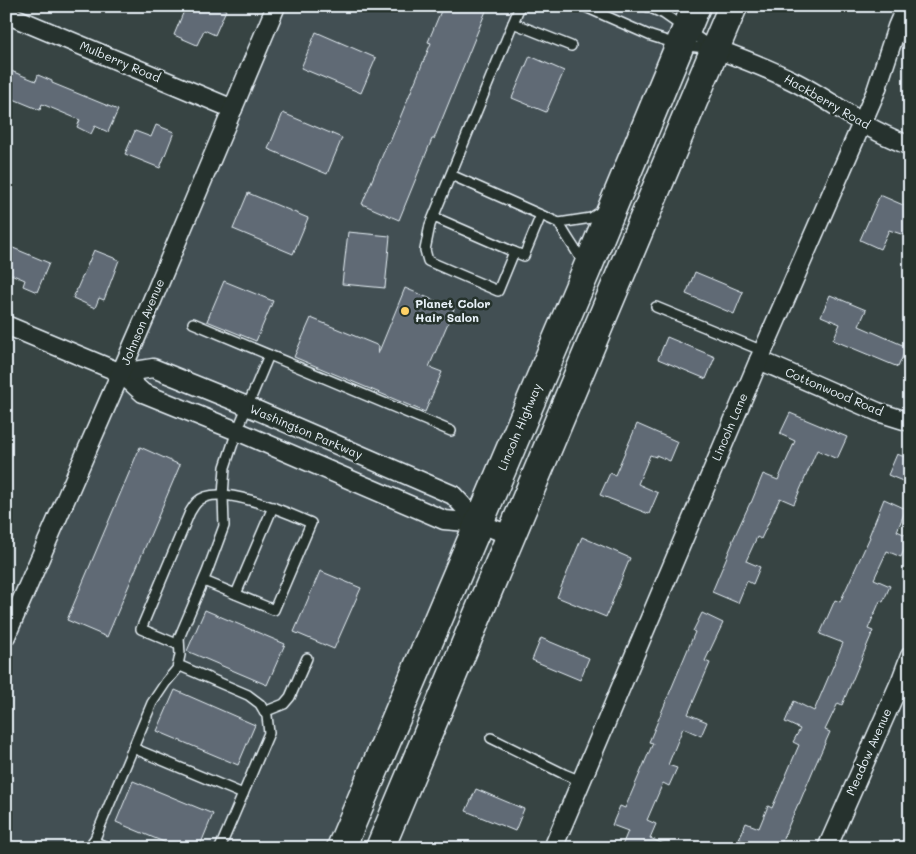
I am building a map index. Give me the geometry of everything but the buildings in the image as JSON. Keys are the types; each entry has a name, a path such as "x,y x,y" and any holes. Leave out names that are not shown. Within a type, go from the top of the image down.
{"main road":[{"path":"380,848 734,6"},
{"name":"Lincoln Highway","path":"341,848 586,271 687,27"}],"street":[{"name":"Johnson Avenue","path":"6,636 121,373 276,6"},
{"name":"Lincoln Lane","path":"553,848 761,356 876,91 906,6"},
{"name":"Mulberry Road","path":"6,14 234,109"},
{"name":"Hackberry Road","path":"716,49 792,80 862,123 910,146"},
{"name":"Washington Parkway","path":"6,325 121,373 143,393 237,431 444,520 479,523 511,536"},
{"name":"Cottonwood Road","path":"761,356 878,412 910,422"},
{"name":"Washington Parkway","path":"121,373 153,368 247,406 454,495 479,523"},
{"name":"Meadow Avenue","path":"827,848 905,682 910,656"}],"lane":[{"path":"514,252 498,291 428,261 425,250 430,225 520,6"},
{"path":"583,6 651,36 687,27"},
{"path":"646,6 687,27 716,49"},
{"path":"513,22 571,46"},
{"path":"687,27 716,49"},
{"path":"451,175 559,223 591,218 614,204"},
{"path":"434,217 524,256 541,215"},
{"path":"559,223 578,252 586,271"},
{"path":"656,307 761,356"},
{"path":"193,323 451,431"},
{"path":"108,848 92,845 152,703 177,669 180,655 179,638 204,581 224,526 223,496 225,467 237,431 269,355"},
{"path":"179,645 141,629 190,512 197,502 205,498 223,496 252,500 311,523 274,610 204,581"},
{"path":"236,594 273,507"},
{"path":"264,712 284,704 290,697 307,658"},
{"path":"178,665 248,695 260,704 267,716 269,733 220,848"},
{"path":"491,738 581,781"},
{"path":"133,748 243,794"}],"shaded area":[{"path":"271,6 686,6 334,848 6,848 6,654"}],"place":[{"name":"Planet Color Hair Salon","path":"405,311"}]}
